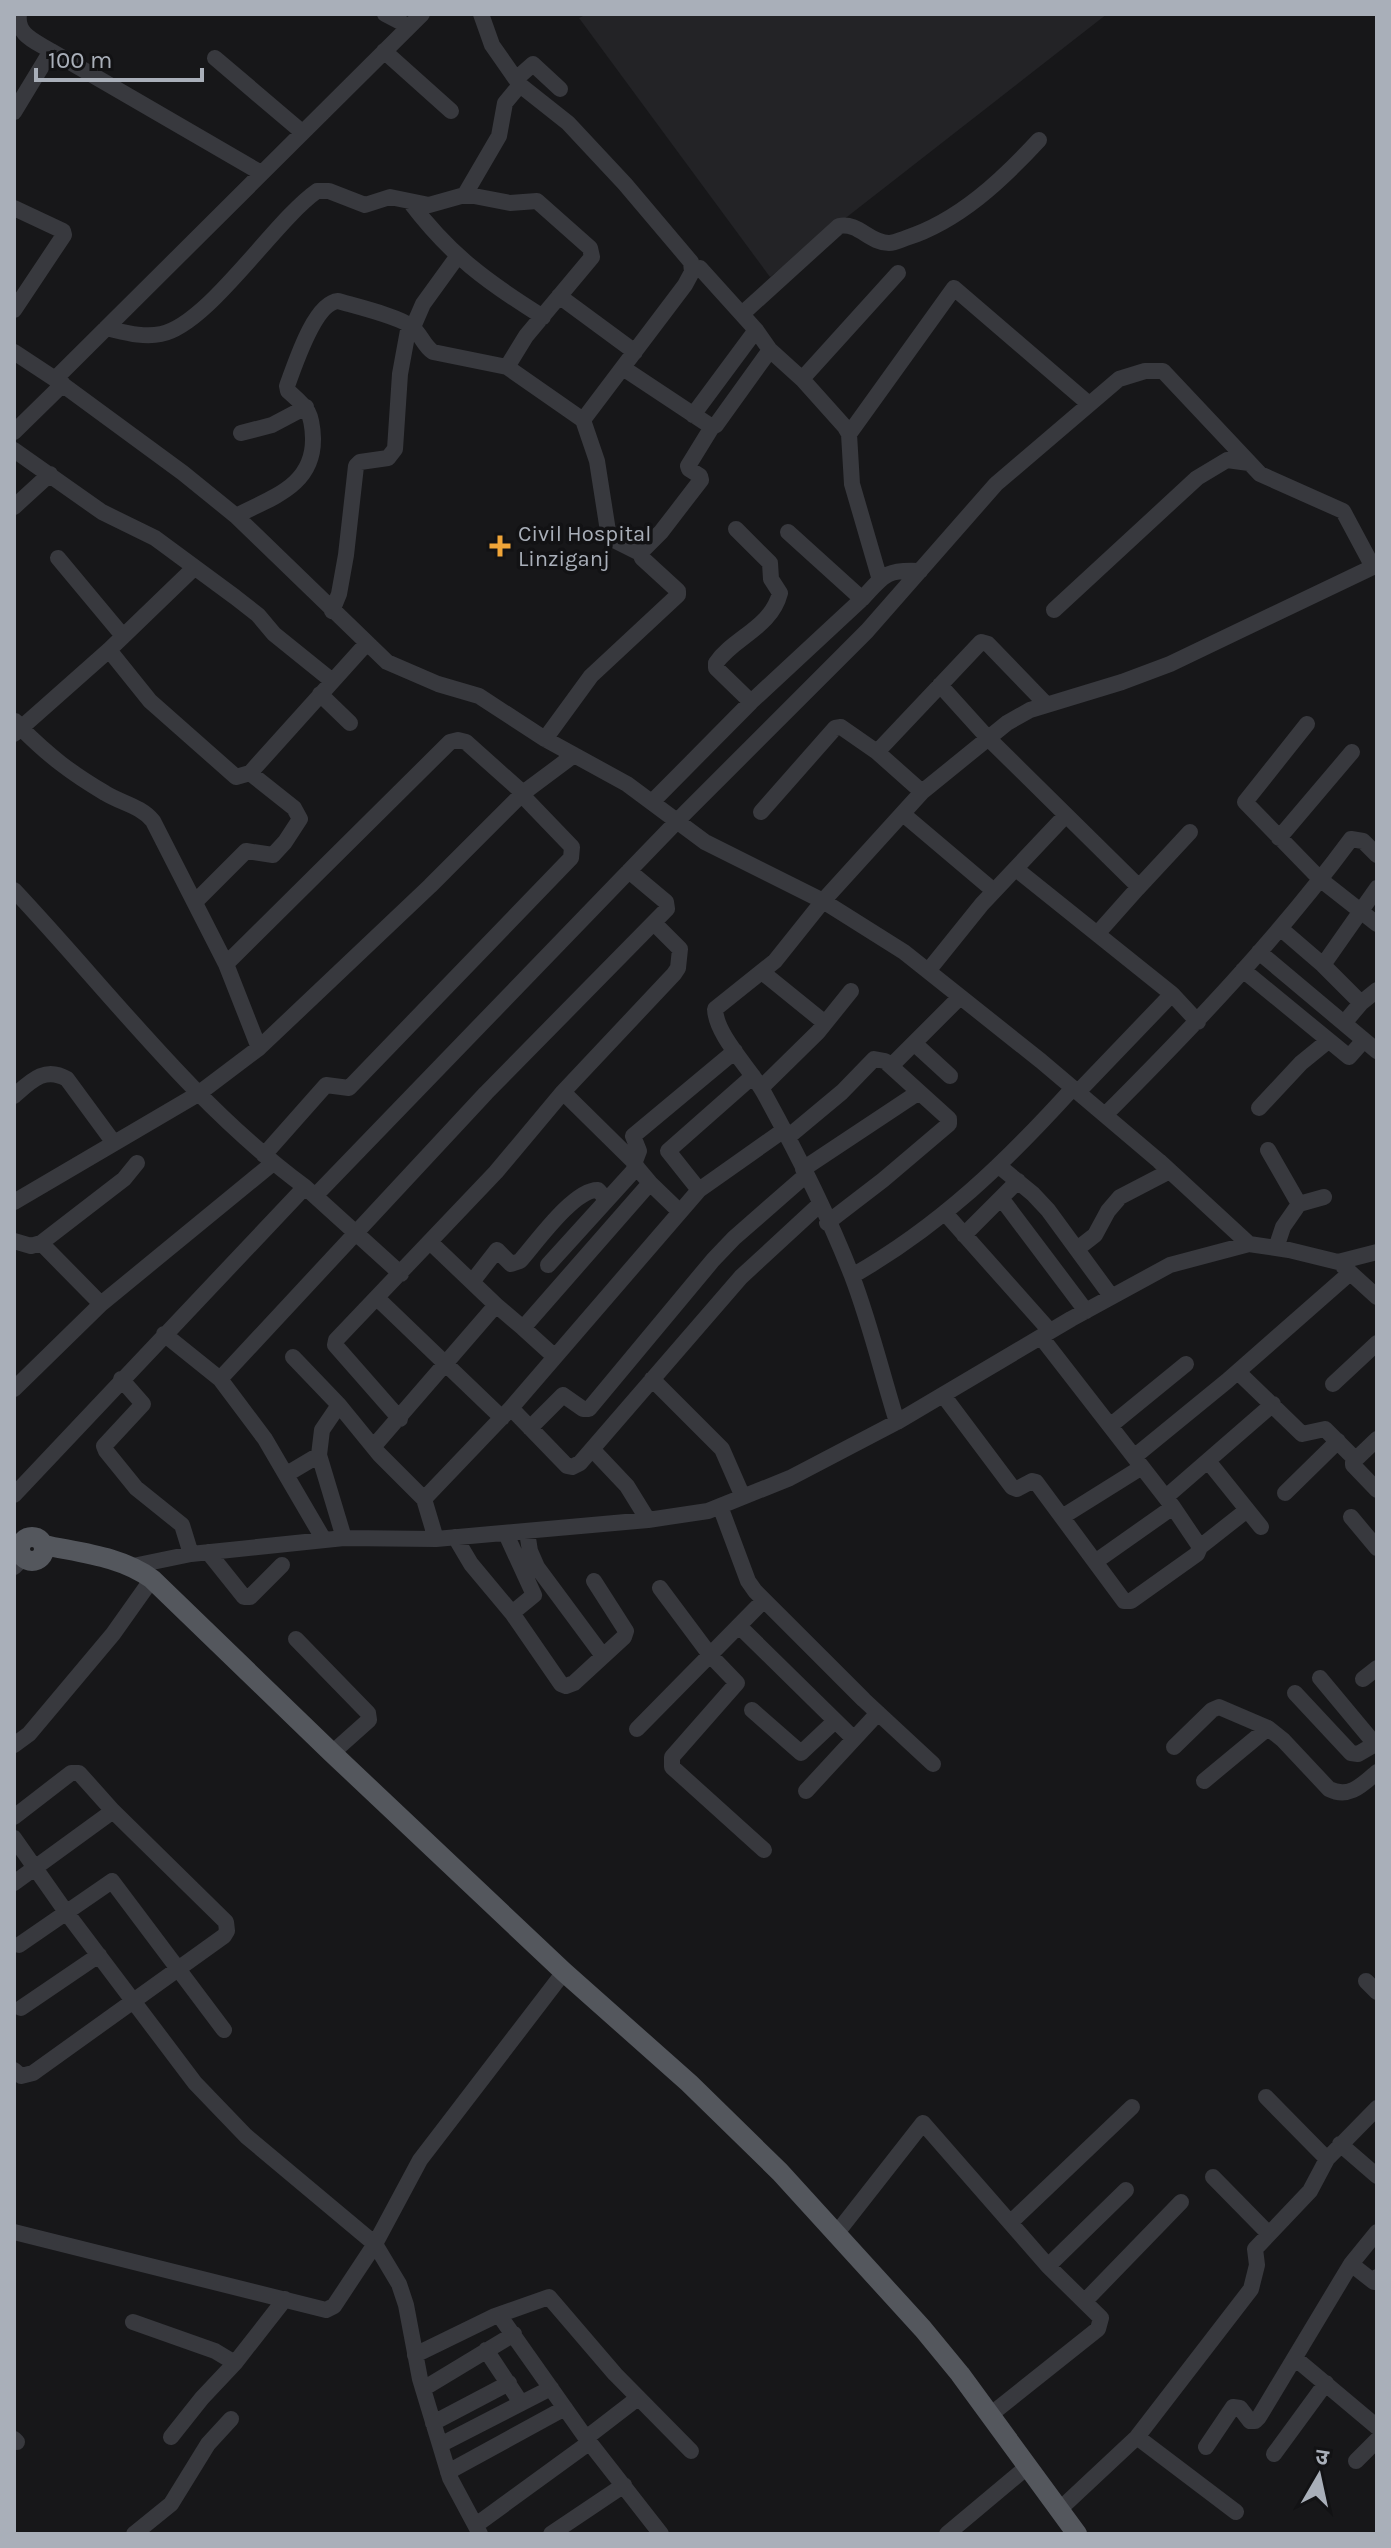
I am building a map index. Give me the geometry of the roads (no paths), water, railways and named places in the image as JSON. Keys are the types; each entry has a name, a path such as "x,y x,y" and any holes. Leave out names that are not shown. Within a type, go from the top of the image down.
{"main road":[{"path":"24,1548 133,1566 152,1579 332,1753 780,2172 923,2329 1077,2534"}],"street":[{"path":"19,14 21,31 51,51 261,173"},
{"path":"385,14 408,26"},
{"path":"14,432 106,328 422,14"},
{"path":"481,14 492,45 518,82 568,123 691,262 692,272 685,285 583,420"},
{"path":"14,112 51,51"},
{"path":"384,51 451,111"},
{"path":"215,58 302,132"},
{"path":"464,196 499,136 505,103 533,64 560,89"},
{"path":"742,314 839,226 855,227 876,241 887,243 918,235 967,206 1010,171 1039,140"},
{"path":"106,328 145,336 179,328 208,303 317,191 329,191 365,205 390,197 429,205 464,196 510,203 541,202 590,248 592,257 526,336 507,367"},
{"path":"410,202 457,257 543,317"},
{"path":"14,208 63,231 64,235 14,310"},
{"path":"332,611 339,594 346,555 356,466 360,462 388,458 395,449 400,374 411,326 457,257"},
{"path":"700,268 770,350 802,379 849,434 852,484 880,580"},
{"path":"802,379 898,273"},
{"path":"849,434 954,288 1089,404"},
{"path":"559,296 635,352"},
{"path":"236,516 290,487 307,470 313,447 312,417 287,386 324,306 338,301 411,326 433,352 507,367 583,420 597,461 608,531 614,540 640,553 678,591 678,595 591,676 545,739"},
{"path":"693,415 756,330"},
{"path":"640,553 661,532 701,480 688,466 712,427 770,350"},
{"path":"14,352 59,381 236,516 387,662 438,684 479,696 545,739 627,784 705,842 823,901 904,952 1076,1090 1249,1244"},
{"path":"623,368 712,427"},
{"path":"14,1495 164,1334 310,1192 867,631 996,484 1119,379 1145,371 1163,371 1260,474 1343,511 1375,566 1170,664 1030,710 987,737 922,792 762,972 715,1009 716,1018 786,1134 852,1276 897,1422"},
{"path":"241,433 272,425 306,407"},
{"path":"14,450 102,512 155,538 247,606 274,634 331,680"},
{"path":"1054,610 1197,478 1227,460 1249,463"},
{"path":"14,507 50,474"},
{"path":"736,529 770,563 771,579 780,593 763,623 716,663 716,668 751,702"},
{"path":"788,532 862,599"},
{"path":"58,558 123,636"},
{"path":"194,568 109,650 16,727 54,761 108,795 148,815 196,901 226,964 259,1048"},
{"path":"652,802 751,702 880,580 894,570 920,571"},
{"path":"877,752 976,644 984,641 1046,704"},
{"path":"109,650 150,701 232,776 250,773 367,643"},
{"path":"940,685 987,737 1137,885 1137,889"},
{"path":"320,694 350,723"},
{"path":"1307,724 1245,802 1321,880 1377,924"},
{"path":"761,812 835,728 846,728 922,792"},
{"path":"14,1389 101,1304 269,1159 326,1085 349,1088 571,858 572,847 522,794 466,742 450,742 226,964"},
{"path":"1279,838 1352,752"},
{"path":"17,1195 198,1094 259,1048 522,794 574,755"},
{"path":"196,901 246,851 273,855 300,819 294,808 250,773"},
{"path":"903,814 994,891"},
{"path":"928,971 994,891 1066,815"},
{"path":"1097,934 1190,832"},
{"path":"1105,1115 1198,1022 1321,880 1351,839 1363,841 1377,855"},
{"path":"1016,869 1172,994 1198,1022"},
{"path":"220,1379 515,1063 667,909 667,904 629,871"},
{"path":"1323,965 1377,888"},
{"path":"14,890 198,1094 401,1274"},
{"path":"14,917 28,905"},
{"path":"400,1419 335,1345 336,1340 496,1172 563,1092 678,968 678,946 654,923"},
{"path":"1280,928 1361,1003"},
{"path":"1243,970 1349,1057 1371,1046 1259,952"},
{"path":"762,972 825,1023"},
{"path":"1345,1022 1377,990"},
{"path":"699,1190 668,1151 757,1082 825,1023 851,991"},
{"path":"852,1276 903,1247 999,1166 1172,994"},
{"path":"891,1066 960,997"},
{"path":"1259,1108 1301,1063 1328,1041"},
{"path":"914,1043 950,1076"},
{"path":"548,1265 635,1164 639,1151 633,1143 635,1134 735,1051"},
{"path":"424,1499 506,1413 699,1190 786,1134 842,1092 874,1059 882,1059 949,1119 949,1124 827,1223"},
{"path":"14,1096 31,1081 47,1073 57,1073 67,1079 114,1143"},
{"path":"563,1092 680,1212"},
{"path":"530,1428 563,1395 583,1409 589,1409 734,1238 805,1172 919,1092"},
{"path":"1268,1150 1299,1204"},
{"path":"14,1241 31,1246 41,1243 114,1187 137,1163"},
{"path":"999,1166 1048,1210 1111,1296"},
{"path":"1077,1249 1095,1235 1120,1197 1170,1171"},
{"path":"964,1235 1018,1181"},
{"path":"523,1328 650,1183"},
{"path":"472,1282 495,1251 500,1251 511,1264 520,1261 569,1205 588,1190 598,1190 606,1199"},
{"path":"1276,1248 1288,1216 1299,1204 1324,1197"},
{"path":"1001,1198 1086,1311"},
{"path":"377,1298 446,1364 506,1413 530,1428 567,1466 572,1467 580,1463 741,1277 819,1205"},
{"path":"945,1213 1045,1334 1200,1547"},
{"path":"430,1242 555,1357"},
{"path":"41,1243 101,1304"},
{"path":"133,1566 200,1553 344,1538 436,1539 506,1534 708,1511 790,1478 897,1422 1111,1296 1170,1265 1249,1244 1276,1248 1344,1267 1377,1297"},
{"path":"1062,1517 1138,1462 1238,1372 1344,1267 1377,1252"},
{"path":"374,1446 496,1305"},
{"path":"164,1334 220,1379 265,1439 324,1540"},
{"path":"1333,1384 1377,1343"},
{"path":"293,1357 424,1499 436,1539"},
{"path":"1110,1426 1186,1364"},
{"path":"1238,1372 1302,1434 1325,1429 1355,1459"},
{"path":"121,1379 143,1404 104,1446 136,1488 182,1525 200,1553 244,1597 250,1597 282,1565"},
{"path":"652,1379 722,1449 743,1497"},
{"path":"943,1395 1012,1487 1017,1489 1036,1482 1124,1601 1131,1601 1197,1554 1200,1547 1247,1510"},
{"path":"1095,1562 1170,1502 1208,1461 1273,1404"},
{"path":"339,1405 322,1430 319,1455 344,1538"},
{"path":"1377,1439 1355,1459 1353,1465 1377,1490"},
{"path":"1285,1493 1338,1441"},
{"path":"592,1449 627,1486 648,1520"},
{"path":"287,1474 319,1455"},
{"path":"1208,1461 1261,1527"},
{"path":"720,1506 748,1581 878,1713 933,1764"},
{"path":"1351,1517 1377,1548"},
{"path":"527,1532 537,1567 603,1656"},
{"path":"506,1534 534,1595 512,1613"},
{"path":"455,1537 478,1573 512,1613 561,1684 566,1686 574,1683 624,1637 626,1631 594,1581"},
{"path":"14,1745 29,1734 113,1634 152,1579"},
{"path":"660,1588 710,1655 737,1684 672,1757 672,1767 764,1850"},
{"path":"637,1729 764,1600"},
{"path":"739,1626 853,1738"},
{"path":"296,1639 368,1713 369,1720 332,1753"},
{"path":"1363,1679 1377,1668"},
{"path":"1295,1693 1351,1753 1358,1754 1376,1744 1320,1678"},
{"path":"1174,1747 1212,1710 1219,1707 1268,1728 1329,1789 1337,1793 1359,1789 1377,1772"},
{"path":"752,1710 801,1753 835,1721"},
{"path":"806,1791 878,1713"},
{"path":"1204,1781 1268,1728"},
{"path":"14,1817 74,1771 79,1773 113,1811 226,1922 227,1931 33,2073 21,2076 14,2070"},
{"path":"14,1883 113,1811"},
{"path":"14,1838 195,2083 246,2136 375,2244 399,2284 423,2389 448,2472 478,2530 638,2398"},
{"path":"19,1945 107,1883 115,1883 224,2030"},
{"path":"21,2008 99,1955"},
{"path":"16,2237 330,2309 375,2244 420,2160 564,1972"},
{"path":"1266,2097 1327,2159"},
{"path":"1011,2222 1132,2107"},
{"path":"1059,2510 1137,2437 1251,2289 1257,2265 1255,2249 1310,2191 1327,2159 1377,2108"},
{"path":"836,2234 923,2123 1048,2266 1101,2318 1098,2329 990,2415"},
{"path":"1340,2144 1377,2176"},
{"path":"1213,2177 1268,2233"},
{"path":"1048,2266 1126,2190"},
{"path":"1085,2301 1181,2202"},
{"path":"1206,2447 1233,2407 1240,2408 1250,2421 1255,2421 1296,2359 1351,2264 1377,2232"},
{"path":"1351,2264 1376,2281"},
{"path":"415,2355 499,2315 543,2297 553,2298 615,2374 691,2451"},
{"path":"171,2437 285,2299"},
{"path":"499,2315 588,2440 661,2534"},
{"path":"133,2322 187,2340 235,2363"},
{"path":"423,2389 514,2334"},
{"path":"486,2350 521,2403"},
{"path":"1296,2359 1377,2427"},
{"path":"433,2423 509,2383"},
{"path":"1274,2454 1326,2383"},
{"path":"440,2445 551,2388"},
{"path":"448,2472 565,2408"},
{"path":"134,2534 171,2504 208,2444 231,2419"},
{"path":"1137,2437 1236,2512"},
{"path":"1356,2461 1377,2440"},
{"path":"947,2534 1027,2467"},
{"path":"551,2534 624,2485"}],"place":[{"name":"Civil Hospital Linziganj","path":"500,546"}]}
